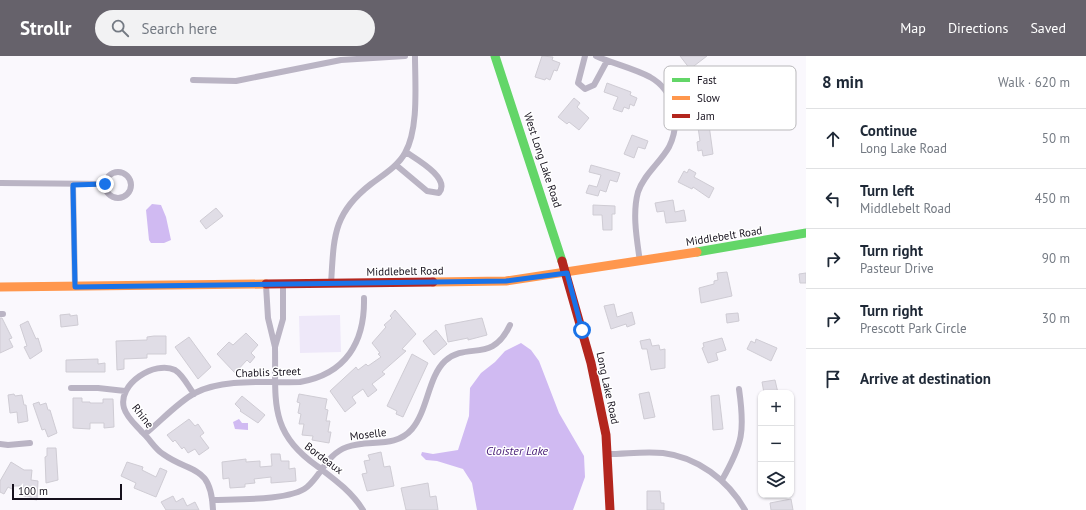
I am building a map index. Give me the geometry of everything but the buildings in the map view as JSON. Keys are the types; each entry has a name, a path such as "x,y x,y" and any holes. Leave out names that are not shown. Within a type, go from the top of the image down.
{"street":[{"path":"193,80 236,81 341,60 405,56"},
{"path":"331,284 334,241 343,213 362,191 396,165 406,152 412,132 415,56"},
{"name":"West Long Lake Road","path":"495,56 567,273"},
{"path":"585,56 578,83 584,90 594,86 607,61"},
{"path":"596,56 652,78 664,91"},
{"path":"640,262 635,212 638,194 642,181 668,147 673,137 674,130"},
{"path":"396,165 426,190 439,193 441,190 441,181 437,175 406,152"},
{"path":"119,172 123,173 129,179 131,187 123,197 115,198 108,193 105,184 111,174 119,172"},
{"path":"0,183 73,185 105,184"},
{"path":"73,185 75,287"},
{"name":"Middlebelt Road","path":"0,287 283,285 506,281 640,262 806,233"},
{"name":"Long Lake Road","path":"567,273 598,394 607,454 610,510"},
{"name":"Bordeaux","path":"266,285 268,318 275,346 277,413 287,438 301,455 352,494 363,510"},
{"name":"Bordeaux","path":"275,346 282,319 283,285"},
{"name":"Chablis Street","path":"145,434 194,394 216,385 311,380 325,374 345,359 353,349 361,333 363,325 364,298"},
{"name":"Moselle","path":"212,500 292,494 308,486 332,456 343,448 355,445 385,443 406,434 419,419 437,373 444,362 458,355 496,345 504,338 510,325"},
{"path":"71,388 98,388 124,391 136,379 153,370 170,368 179,373 194,394"},
{"path":"722,480 741,441 743,420 739,389"},
{"name":"Rhine","path":"124,391 123,403 126,413 161,453 198,472 209,487 213,510"},
{"path":"0,444 8,445 30,443"},
{"path":"607,454 670,454 688,460 722,480 734,493 745,510"}],"shaded area":[{"path":"340,315 341,352 300,353 299,316"}],"water":[{"path":"152,204 161,205 166,217 171,240 164,243 151,243 149,240 146,210"},
{"name":"Cloister Lake","path":"521,343 531,350 539,361 559,413 584,456 585,477 573,510 477,510 472,483 463,469 437,461 426,460 421,455 422,452 433,454 458,450 469,416 470,388 481,373 495,362 505,351"},
{"path":"239,419 242,423 248,423 248,430 235,429 233,422"}],"traffic: fast":[{"path":"495,56 562,261"},
{"path":"697,252 806,233"}],"traffic: slow":[{"path":"433,282 506,281 697,252"},
{"path":"0,287 266,284"}],"traffic: jam":[{"path":"562,261 591,363 606,435 610,510"},
{"path":"266,284 433,282"}],"route":[{"path":"105,184 73,185 75,287 439,283 506,281 567,273 582,330"}]}
